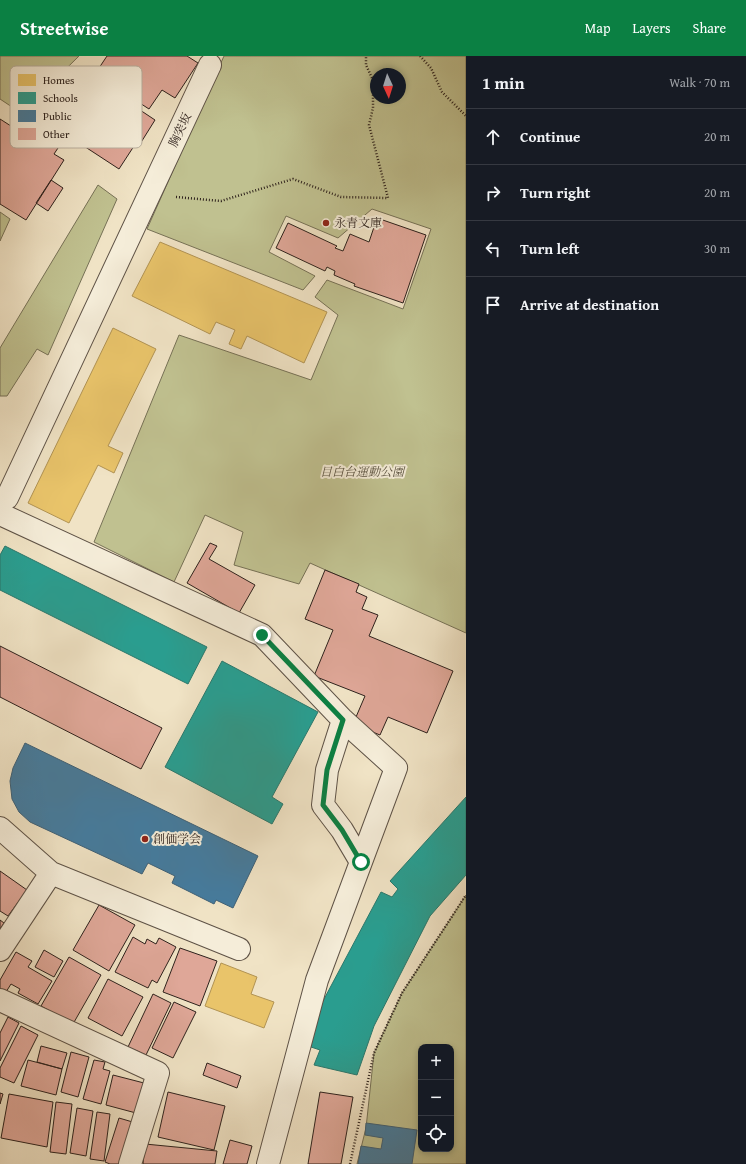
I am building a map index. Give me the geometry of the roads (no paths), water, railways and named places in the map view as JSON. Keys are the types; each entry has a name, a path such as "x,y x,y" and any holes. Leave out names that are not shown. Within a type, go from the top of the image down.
{"street":[{"name":"胸突坂","path":"0,501 7,498 210,65"},
{"path":"0,514 262,635 343,720 396,768 317,980 268,1164"},
{"path":"343,720 327,770 323,805 342,830 361,862"},
{"path":"0,828 52,873 238,949"},
{"path":"0,950 52,873"},
{"path":"0,1000 158,1073 130,1164"}],"place":[{"name":"永青文庫","path":"326,223"},
{"name":"創価学会","path":"145,839"}],"park label":[{"name":"目白台運動公園","path":"362,472"}]}
